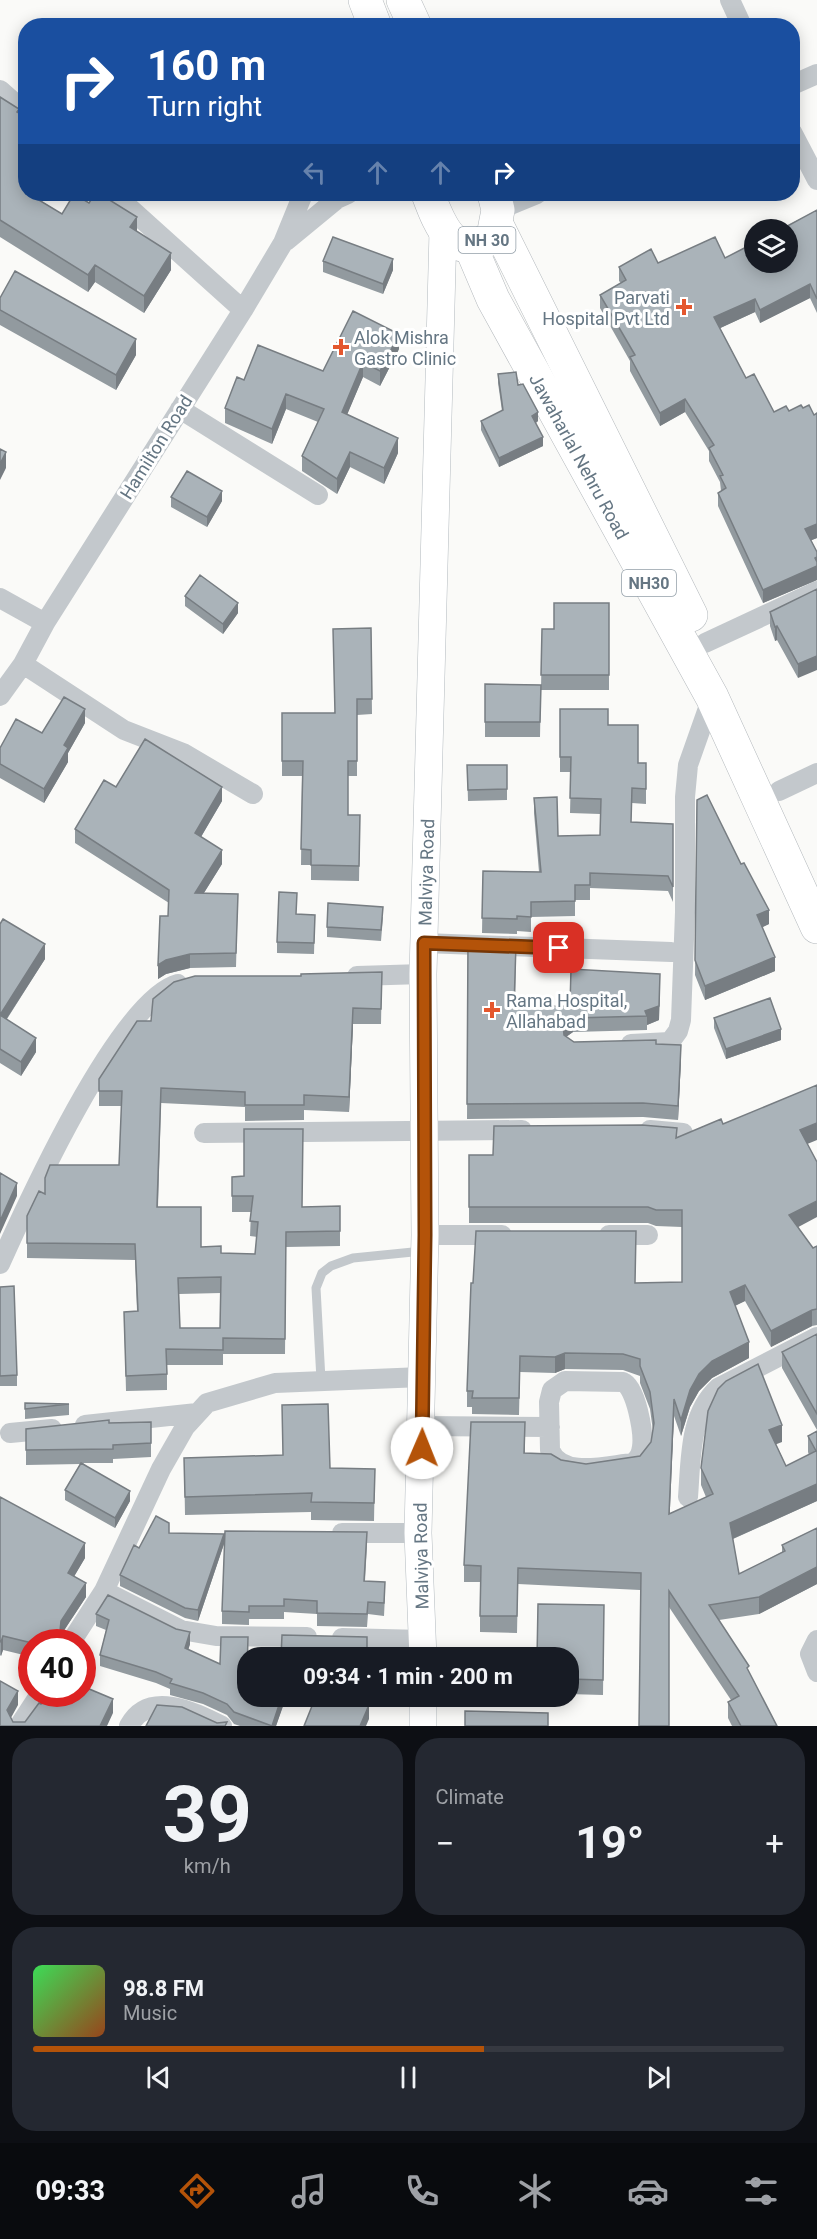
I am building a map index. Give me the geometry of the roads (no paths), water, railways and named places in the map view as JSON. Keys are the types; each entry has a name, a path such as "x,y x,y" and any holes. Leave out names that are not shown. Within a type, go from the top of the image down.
{"highway":[{"path":"365,0 372,18"},
{"path":"403,0 411,18"},
{"name":"Jawaharlal Nehru Road","path":"432,201 493,299 712,698 817,927"},
{"name":"Jawaharlal Nehru Road","path":"496,209 817,873"},
{"name":"NH 30","path":"456,238 483,244 493,236 496,209"}],"street":[{"path":"354,0 354,18"},
{"path":"730,0 738,18"},
{"path":"800,81 817,74"},
{"path":"0,90 18,106"},
{"path":"800,147 817,180"},
{"path":"122,201 243,310"},
{"name":"Hamilton Road","path":"0,696 284,243 300,201"},
{"path":"284,243 335,201"},
{"path":"496,209 518,201"},
{"name":"Malviya Road","path":"423,1647 418,1533 423,1426 425,1130 423,974 456,238"},
{"path":"180,409 318,495"},
{"path":"705,643 817,591"},
{"path":"0,598 45,623"},
{"path":"22,664 124,730 183,753 253,794"},
{"path":"609,1044 670,1041 680,1026 685,912 685,797 688,765 712,698"},
{"path":"778,790 817,773"},
{"path":"424,943 671,952"},
{"path":"342,976 423,974"},
{"path":"0,1264 44,1167 102,1066 144,1006 169,986 193,980"},
{"path":"632,1129 683,1133"},
{"path":"204,1133 540,1130"},
{"path":"424,1243 519,1235"},
{"path":"590,1235 648,1235"},
{"path":"688,1497 697,1420 706,1399 718,1388 817,1337"},
{"path":"79,1629 104,1591 161,1469 185,1427 207,1402 243,1390 275,1383 422,1377"},
{"path":"623,1382 631,1387 635,1396 643,1445 640,1457 633,1463 571,1468 552,1455 550,1427 549,1402 552,1390 558,1384 623,1382"},
{"path":"10,1433 197,1413"},
{"path":"423,1426 550,1427"},
{"path":"327,1533 418,1533"},
{"path":"104,1591 181,1630 216,1636 391,1647"},
{"path":"817,1640 810,1654 817,1672"},
{"path":"129,1726 132,1719 155,1705 194,1712 222,1726"},
{"path":"20,1726 32,1707"},
{"path":"423,1707 423,1726"}],"lane":[{"path":"321,1380 316,1287 322,1273 332,1266 353,1258 424,1243"}],"place":[{"name":"Parvati Hospital Pvt Ltd","path":"684,307"},
{"name":"Alok Mishra Gastro Clinic","path":"341,347"},
{"name":"Rama Hospital, Allahabad","path":"492,1010"}]}
